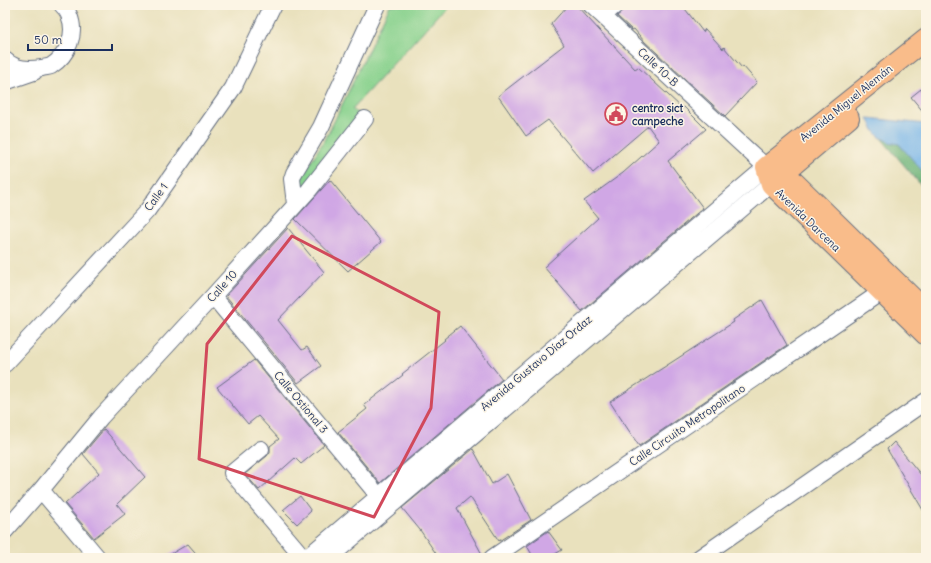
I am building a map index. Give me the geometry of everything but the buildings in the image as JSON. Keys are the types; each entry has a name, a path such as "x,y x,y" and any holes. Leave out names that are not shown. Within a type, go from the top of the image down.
{"main road":[{"name":"Avenida Miguel Alemán","path":"774,174 926,39"},
{"name":"Avenida Miguel Alemán","path":"774,174 926,56"},
{"name":"Avenida Darcena","path":"774,174 888,287 926,335"},
{"name":"Avenida Darcena","path":"888,287 926,311"}],"street":[{"name":"Calle 1","path":"5,364 146,211 233,88 273,5"},
{"path":"295,204 292,179 294,173 321,127 377,5"},
{"name":"Calle 10-B","path":"591,5 774,174"},
{"path":"602,16 616,5"},
{"path":"5,82 50,66 65,53 71,41 72,33 66,8"},
{"path":"5,60 16,68 29,70 50,66"},
{"name":"Calle 10","path":"5,532 101,417 309,190 365,119"},
{"name":"Avenida Gustavo Díaz Ordaz","path":"305,558 383,502 774,174"},
{"name":"Calle Circuito Metropolitano","path":"492,558 888,287"},
{"name":"Calle Ostional 3","path":"213,296 383,502"},
{"path":"699,558 926,401"},
{"path":"261,449 232,473 305,558"},
{"path":"41,490 98,558"},
{"name":"Avenida Gustavo Díaz Ordaz","path":"329,558 383,502"}],"highlighted area":[{"path":"292,236 439,312 431,408 374,517 199,459 207,344"}],"green space":[{"path":"390,5 447,5 352,109 362,117 300,195 298,183 329,132"},
{"path":"880,137 889,142 899,144 926,175 926,191"}],"water":[{"path":"868,118 926,124 926,175 899,144 889,142 880,137 875,132"}],"place":[{"name":"centro sict campeche","path":"616,114"}]}
